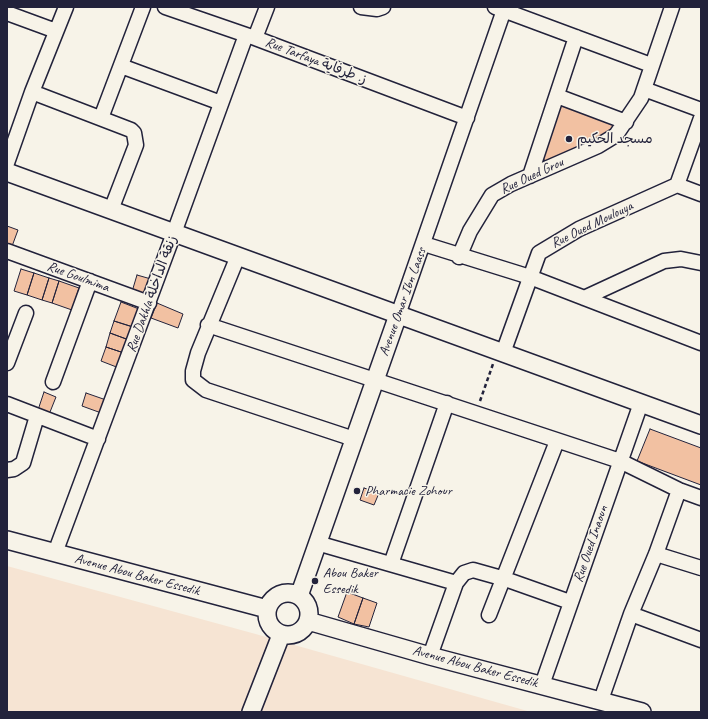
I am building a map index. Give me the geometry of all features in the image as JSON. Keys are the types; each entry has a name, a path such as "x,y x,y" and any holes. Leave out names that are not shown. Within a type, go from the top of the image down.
{"street":[{"path":"7,163 32,92 66,7"},
{"path":"101,118 143,7"},
{"name":"Rue Tarfaya ز. طرفاية","path":"165,7 201,13 250,36 466,118"},
{"name":"Rue Dakhla زنقة الداخلة","path":"55,553 149,303 221,103 250,36 267,7"},
{"path":"361,7 377,9 383,7"},
{"name":"Rue Oued Grou","path":"459,257 470,231 492,195 530,176 598,146 616,135 641,98 672,7"},
{"path":"501,8 651,65"},
{"name":"Avenue Omar Ibn Laass","path":"299,596 424,244 501,8"},
{"path":"17,12 56,31"},
{"path":"530,176 576,37"},
{"path":"121,66 221,103"},
{"path":"644,89 701,118 677,185 701,194"},
{"path":"32,92 131,130 136,139 136,145 111,210"},
{"path":"557,96 626,122"},
{"path":"7,172 701,424"},
{"name":"Rue Oued Moulouya","path":"500,352 539,253 554,242 579,229 677,185"},
{"path":"424,244 459,257 530,277 701,343"},
{"name":"Rue Goulmima","path":"7,251 90,280 149,303"},
{"path":"238,256 208,325 193,371 193,380 199,385 220,395 354,439"},
{"path":"584,298 664,261 681,260 701,263"},
{"path":"53,382 90,280"},
{"path":"7,364 26,313"},
{"path":"208,325 620,461 679,490 701,498"},
{"path":"391,564 447,403"},
{"name":"Rue Oued Inaoun","path":"542,685 641,403"},
{"path":"7,404 98,439"},
{"path":"7,470 14,469 23,463 37,416"},
{"path":"489,615 557,441"},
{"path":"601,700 631,614 656,554 679,490"},
{"name":"Avenue Abou Baker Essedik","path":"7,540 267,609"},
{"path":"317,543 456,583"},
{"path":"656,554 701,568"},
{"path":"430,656 456,583 464,573 473,570 570,602"},
{"path":"293,593 299,596 308,607 308,621 301,632 295,635 281,635 275,632 267,622 267,609 269,603 280,594 293,593"},
{"path":"631,614 701,640"},
{"name":"Avenue Abou Baker Essedik","path":"308,621 430,656 642,712"},
{"path":"251,712 281,635"}],"path":[{"path":"476,413 500,352"}],"shaded area":[{"path":"7,566 252,633 531,712 7,712"}],"building":[{"name":"مسجد الحكيم","path":"563,101 613,118 617,128 545,162 540,150 556,104"},
{"path":"7,226 18,230 11,249 7,247"},
{"path":"21,269 34,273 27,295 14,291"},
{"path":"34,273 49,278 42,300 27,295"},
{"path":"137,275 151,279 145,299 131,295"},
{"path":"49,278 59,281 52,303 42,300"},
{"path":"59,281 79,288 72,310 52,303"},
{"path":"121,302 139,309 133,327 114,321"},
{"path":"157,303 183,314 178,328 151,318"},
{"path":"114,321 133,327 129,340 110,333"},
{"path":"110,333 129,340 124,353 106,347"},
{"path":"106,347 124,353 119,368 101,361"},
{"path":"44,392 56,397 48,417 37,413"},
{"path":"86,393 109,401 104,414 82,406"},
{"path":"650,429 701,448 701,485 637,461"},
{"path":"364,488 379,493 374,505 360,500"},
{"path":"347,592 363,598 354,624 338,617"},
{"path":"363,598 377,603 369,627 354,624"}],"place":[{"name":"مسجد الحكيم","path":"569,139"},
{"name":"Pharmacie Zohour","path":"357,491"},
{"name":"Abou Baker Essedik","path":"315,581"}]}
